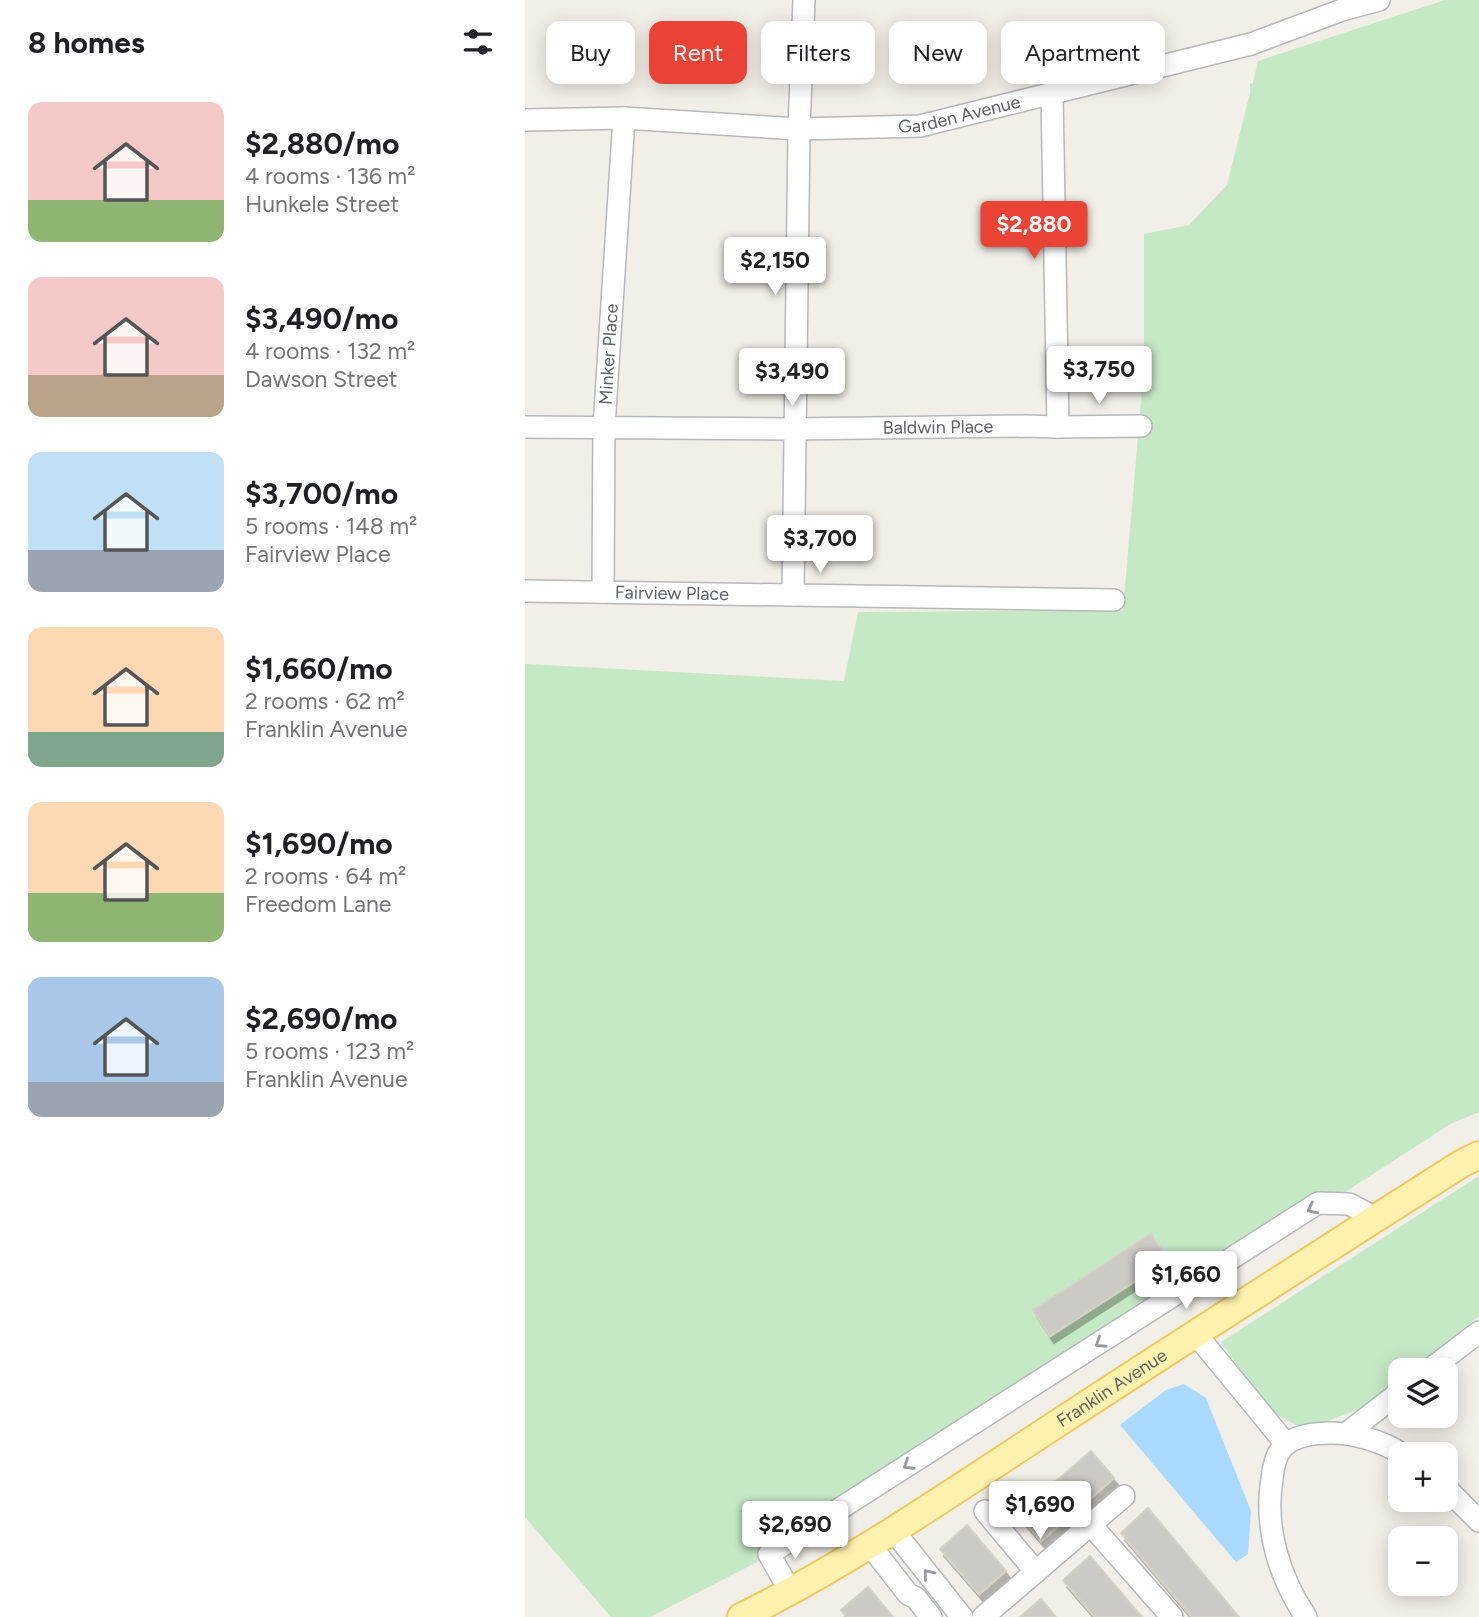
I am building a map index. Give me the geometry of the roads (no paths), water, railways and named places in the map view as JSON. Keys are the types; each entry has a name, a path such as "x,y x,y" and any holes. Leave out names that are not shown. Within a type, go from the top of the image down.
{"main road":[{"name":"Franklin Avenue","path":"741,1617 870,1545 1195,1333 1479,1154"}],"street":[{"path":"793,595 799,129 804,0"},
{"name":"Garden Avenue","path":"525,120 624,118 799,129 920,127 1251,44 1342,5 1379,0"},
{"path":"1052,94 1059,427"},
{"name":"Minker Place","path":"603,592 604,428 624,118"},
{"name":"Baldwin Place","path":"525,427 794,429 1141,426"},
{"name":"Fairview Place","path":"525,591 1114,600"},
{"path":"790,1591 769,1554 1318,1203 1349,1204 1376,1218"},
{"path":"1445,1358 1479,1332"},
{"path":"1195,1333 1286,1444"},
{"path":"1347,1433 1388,1401"},
{"path":"1306,1617 1291,1593 1282,1570 1270,1519 1272,1475 1280,1450 1286,1444 1318,1433 1347,1433 1388,1447"},
{"path":"983,1617 1125,1496"},
{"path":"1458,1500 1479,1521"},
{"path":"985,1511 1036,1572"},
{"path":"1091,1525 1173,1617"},
{"path":"893,1530 962,1617"},
{"path":"870,1545 908,1594 916,1598 931,1617"},
{"path":"908,1594 910,1604 921,1617"}],"water":[{"path":"1184,1384 1206,1398 1251,1511 1248,1554 1236,1562 1120,1425 1166,1390"}]}
